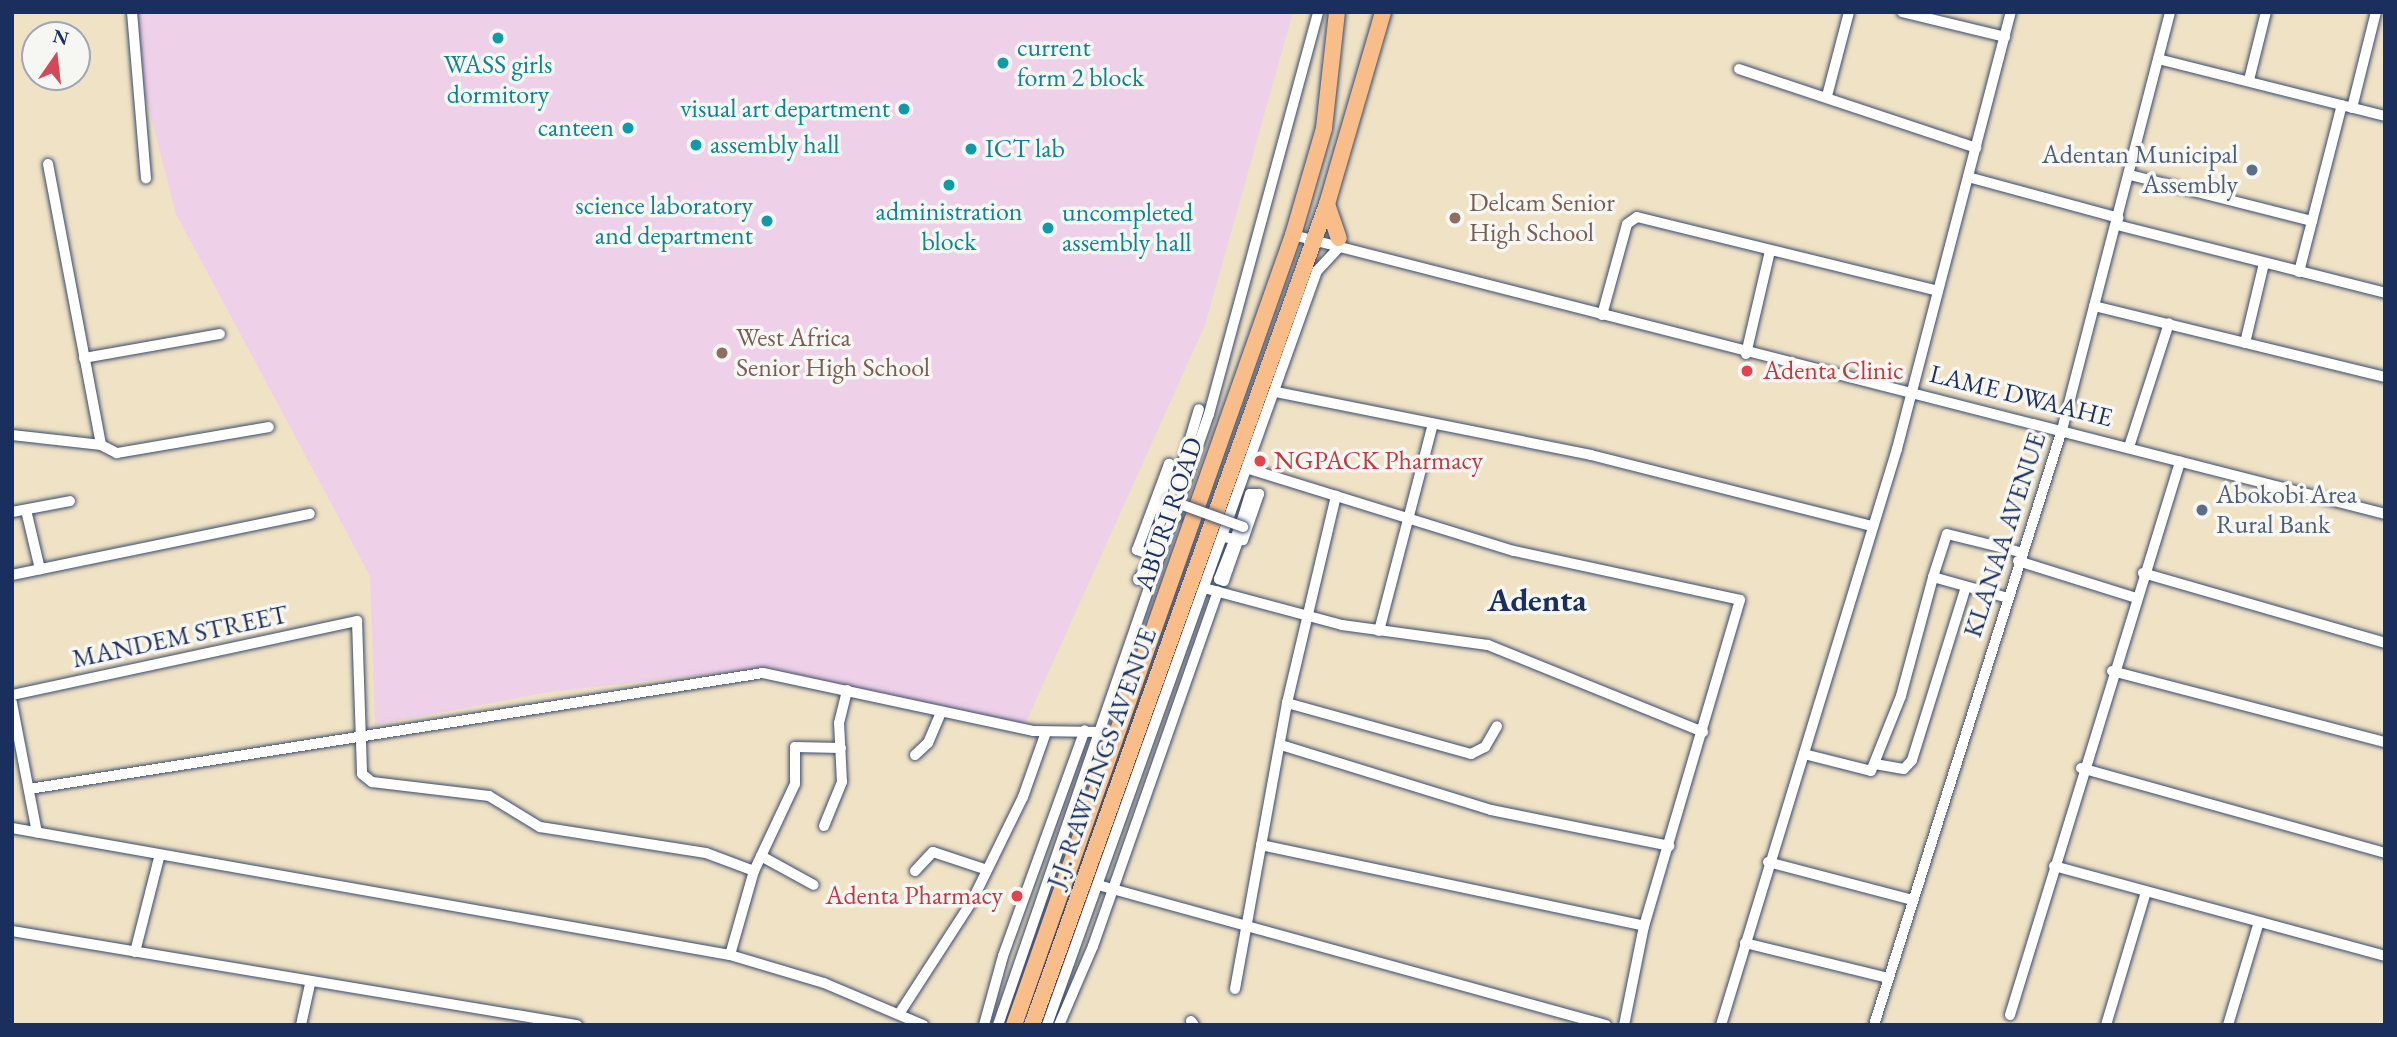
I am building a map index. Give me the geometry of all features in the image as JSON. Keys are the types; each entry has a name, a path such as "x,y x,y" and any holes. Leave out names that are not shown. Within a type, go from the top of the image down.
{"highway":[{"name":"ABURI ROAD","path":"1014,1025 1115,716 1294,230 1324,128 1337,12"},
{"name":"J.J. RAWLINGS AVENUE","path":"1032,1025 1103,850 1255,427 1326,204 1383,12"},
{"path":"1326,204 1339,243"}],"street":[{"path":"132,12 146,178"},
{"path":"998,1025 1101,732 1115,716 1318,12"},
{"path":"1827,96 1849,12"},
{"path":"1902,12 2005,37"},
{"path":"1721,1025 1768,862 1804,754 1913,393 2011,12"},
{"name":"KLANAA AVENUE","path":"1874,1025 2019,556 2062,430 2170,12"},
{"path":"2249,80 2266,12"},
{"path":"2299,272 2376,12"},
{"path":"2158,59 2385,116"},
{"path":"1739,69 1827,96 1976,148"},
{"path":"48,164 101,444"},
{"path":"2130,175 2312,221"},
{"path":"1968,177 2264,263 2385,293"},
{"path":"1602,315 1628,224 1637,217 1938,291"},
{"name":"LAME DWAAHE","path":"1294,230 1746,354 2062,430 2385,514"},
{"path":"1184,624 1205,588 1248,468 1255,427 1276,392 1317,271 1339,243"},
{"path":"1746,354 1770,251"},
{"path":"2245,343 2264,263"},
{"path":"2094,306 2384,374"},
{"path":"2129,447 2169,323"},
{"path":"84,358 220,334"},
{"path":"1276,392 1604,457 1871,526"},
{"path":"1138,580 1172,516 1199,409"},
{"path":"1379,631 1433,424"},
{"path":"12,435 101,444 117,453 269,427"},
{"path":"2010,1015 2081,768 2180,462"},
{"path":"1172,516 1158,510 1169,464 1137,550 1148,554 1161,522 1165,511 1169,500 1243,527 1240,537 1236,548 1224,580 1219,579 1228,555 1233,543 1238,531 1242,521 1250,494 1259,494 1243,540 1233,538 1223,537"},
{"path":"1248,468 1514,551 1738,598 1740,610 1644,926 1624,1025"},
{"path":"1235,989 1287,703 1336,496"},
{"path":"12,512 70,501"},
{"path":"26,510 40,569"},
{"path":"12,575 310,514"},
{"path":"1804,754 1867,772 1875,764 1901,696 1947,534 2019,556 2136,598"},
{"path":"2143,573 2385,643"},
{"path":"1933,577 2008,598"},
{"path":"1875,764 1904,769 1912,760 1966,587"},
{"path":"1205,588 1379,631 1488,645 1703,732"},
{"path":"1059,1025 1218,591"},
{"name":"MANDEM STREET","path":"12,695 357,621 360,737"},
{"path":"2112,671 2385,742"},
{"path":"29,789 763,673 1046,732 1101,732"},
{"path":"824,826 842,782 841,748 847,690"},
{"path":"1287,703 1471,754 1485,747 1497,726"},
{"path":"12,704 37,833"},
{"path":"915,755 928,743 941,712"},
{"path":"984,1025 1003,956 1084,730"},
{"path":"899,1014 972,901 984,869 1023,797 1046,732"},
{"path":"360,737 362,774 372,782 489,796 540,827 706,853 754,871"},
{"path":"1281,745 1491,810 1669,846"},
{"path":"730,956 754,871 795,784 795,747 841,748"},
{"path":"2081,768 2385,853"},
{"path":"12,828 159,858 730,956 824,983 923,1025"},
{"path":"1261,845 1644,926"},
{"path":"1047,1025 1098,884 1103,850"},
{"path":"915,871 933,852 984,869"},
{"path":"761,856 814,885"},
{"path":"135,953 159,858"},
{"path":"1768,862 1913,900"},
{"path":"2054,866 2258,925 2385,956"},
{"path":"1098,884 1606,1025"},
{"path":"2106,1025 2146,892"},
{"path":"2228,1025 2258,925"},
{"path":"12,931 310,984 577,1025"},
{"path":"1745,943 1889,978"},
{"path":"301,1025 310,984"},
{"path":"1554,1025 1557,1012"}],"shaded area":[{"name":"West Africa Senior High School","path":"137,12 1293,12 1205,325 1022,731 770,667 549,692 375,725 370,576 176,214 145,94"}],"place":[{"name":"WASS girls dormitory","path":"498,38"},
{"name":"current form 2 block","path":"1003,63"},
{"name":"visual art department","path":"904,109"},
{"name":"canteen","path":"628,128"},
{"name":"assembly hall","path":"696,145"},
{"name":"ICT lab","path":"971,149"},
{"name":"Adentan Municipal Assembly","path":"2252,170"},
{"name":"administration block","path":"949,185"},
{"name":"Delcam Senior High School","path":"1455,218"},
{"name":"science laboratory and department","path":"767,221"},
{"name":"uncompleted assembly hall","path":"1048,228"},
{"name":"West Africa Senior High School","path":"722,353"},
{"name":"Adenta Clinic","path":"1747,371"},
{"name":"NGPACK Pharmacy","path":"1260,461"},
{"name":"Abokobi Area Rural Bank","path":"2202,510"},
{"name":"Adenta Pharmacy","path":"1017,896"}],"district":[{"name":"Adenta","path":"1537,600"}]}
